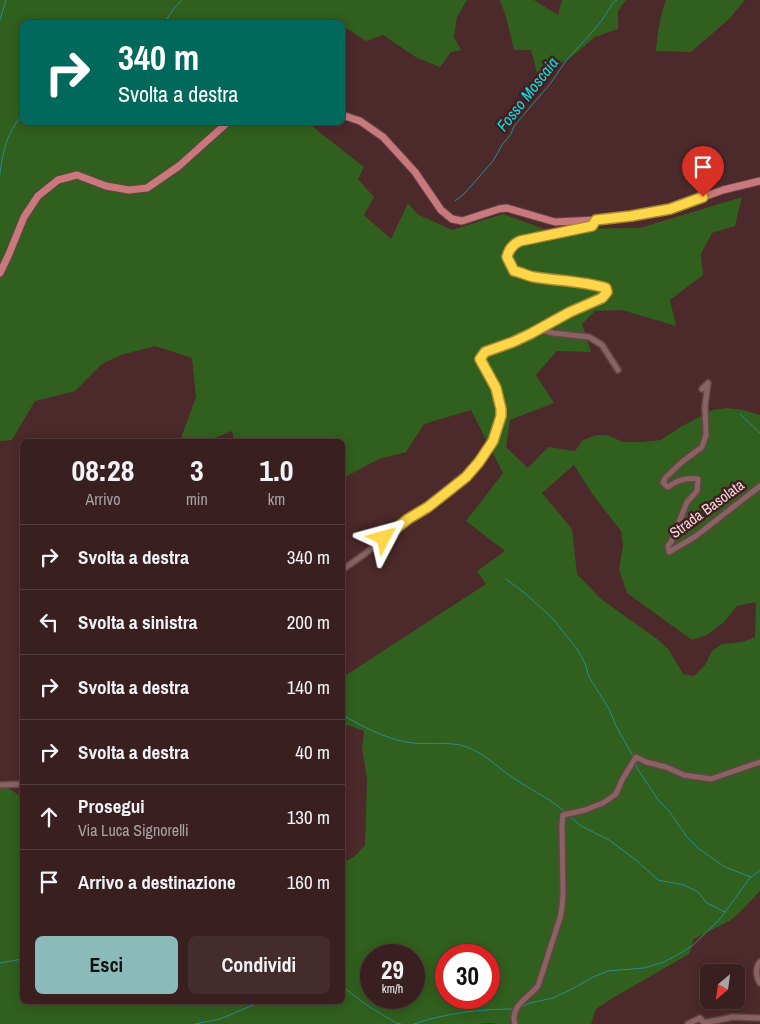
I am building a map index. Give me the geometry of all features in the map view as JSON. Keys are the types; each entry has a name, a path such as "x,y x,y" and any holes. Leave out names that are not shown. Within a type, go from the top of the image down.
{"main road":[{"path":"345,115 384,137 415,172 441,210 452,219 462,221 507,208 555,222 631,216 670,209 723,190 760,181"},
{"path":"0,272 24,217 38,196 58,180 77,175 106,186 129,190 147,188 179,166 225,125"}],"street":[{"path":"345,568 466,477 493,441 501,416 501,409 496,388 480,359 481,355 513,342 570,312 602,298 607,292 607,290 600,286 584,282 532,277 514,271 507,257 509,251 520,241 592,226 596,220"},
{"path":"542,328 553,334 588,337 602,345 618,370"},
{"name":"Strada Basolata","path":"702,389 708,383 705,406 706,435 702,447 682,462 665,478 663,483 668,487 682,479 698,479 698,491 687,502 668,546 669,552 696,536 760,486"},
{"path":"515,1024 513,1021 515,1012 520,1002 532,994 538,986 560,918 563,894 562,825 564,814 585,810 603,803 616,794 636,757 684,775 711,779 760,762"},
{"path":"0,785 20,784"},
{"path":"760,962 756,969 757,979 760,983"},
{"path":"688,1024 700,1018 704,1022 733,1017 760,1018"}],"green space":[{"path":"0,0 467,0 457,17 454,37 461,50 451,52 440,67 417,58 383,35 366,41 345,27 345,20 20,20 20,125 311,125 364,167 358,179 374,197 364,215 391,239 408,203 417,214 452,230 503,214 544,229 640,228 742,197 735,226 712,233 701,254 703,275 670,300 676,326 622,310 595,311 582,324 591,352 557,351 536,375 554,403 510,420 506,447 528,468 548,447 575,451 583,440 597,435 607,435 623,442 661,440 682,426 713,410 727,408 760,415 760,891 731,920 694,939 689,954 596,1009 591,1024 0,1024 0,783 20,796 20,1004 345,1004 345,862 355,856 365,845 367,779 362,747 364,731 348,725 345,727 345,676 486,584 477,571 505,551 466,521 503,473 471,410 424,424 406,452 379,459 345,477 345,439 234,439 232,431 212,439 181,439 196,397 192,358 155,346 121,355 102,364 75,391 35,401 12,440 0,441","holes":["574,465 593,495 621,531 623,546 619,569 627,593 692,640 707,635 724,622 737,606 756,602 755,637 742,642 722,644 712,651 705,665 694,676 683,674 669,650 657,639 601,599 577,574 572,529 542,493"]},
{"path":"500,0 534,0 558,15 562,0 626,0 618,11 618,29 595,37 551,71 538,77 531,50 514,50"},
{"path":"666,0 745,0 729,19 691,52 656,51 659,26"}],"waterway":[{"path":"0,20 6,0"},
{"path":"166,20 182,0"},
{"name":"Fosso Moscaia","path":"455,201 464,194 493,161 511,134 514,126 617,0"},
{"path":"0,174 6,143 20,118"},
{"path":"740,414 760,433"},
{"path":"506,579 526,594 553,619 577,649 585,663 589,677 609,709 634,758"},
{"path":"345,717 390,738 414,743 452,744 474,750 566,813"},
{"path":"635,762 659,801 669,811 687,837 699,849 725,867 751,877"},
{"path":"569,816 581,826 609,840 636,860 658,880 684,885 698,892 707,903 725,912"},
{"path":"521,1007 553,998 608,971 644,968 664,962 677,955 692,946 720,919 749,879 760,870"},
{"path":"0,963 20,959"},
{"path":"345,988 365,1004 396,1023 401,1024"},
{"path":"195,1024 220,1019 256,1004"},
{"path":"414,1024 464,1012 514,1009"}],"route":[{"path":"384,538 466,477 493,441 501,416 501,409 496,388 480,359 481,355 542,328 570,312 602,298 607,292 606,288 584,282 532,277 514,271 507,257 514,245 520,241 592,226 596,220 670,209 703,197"}]}
